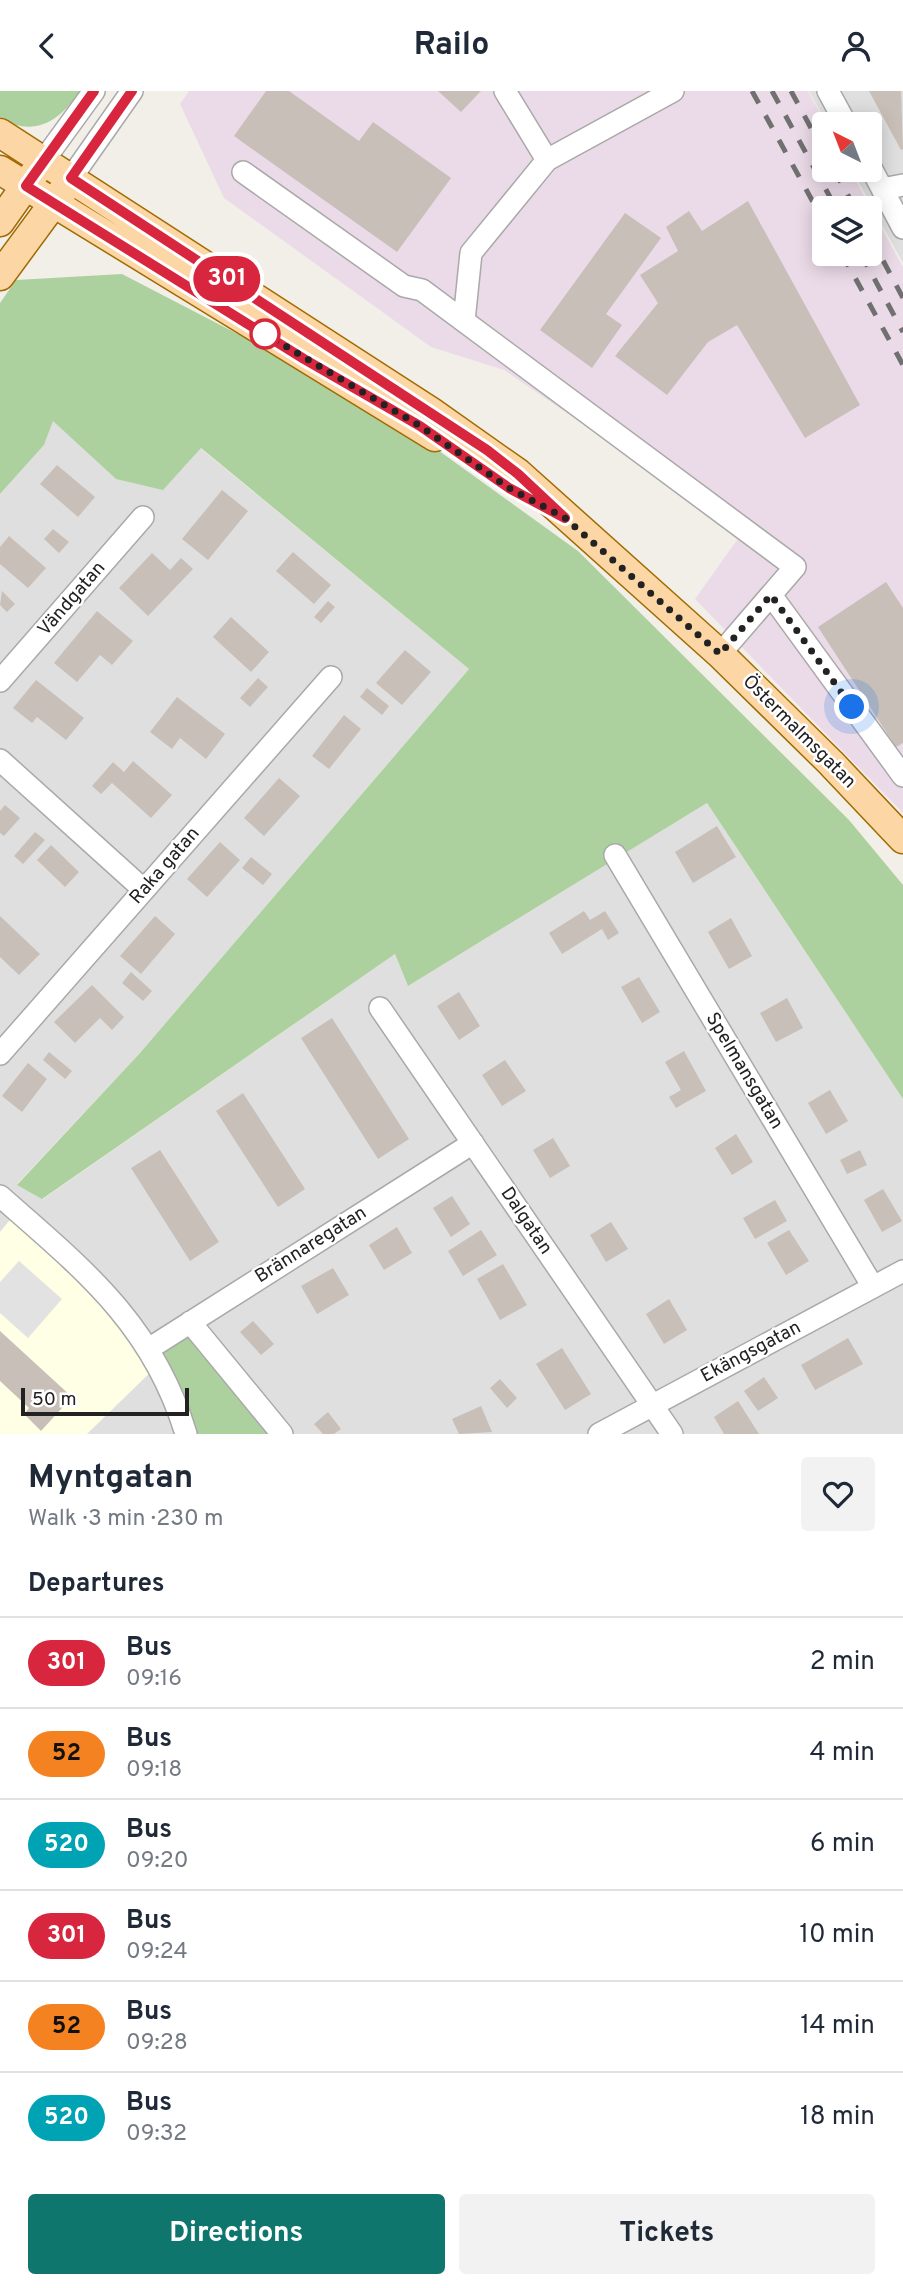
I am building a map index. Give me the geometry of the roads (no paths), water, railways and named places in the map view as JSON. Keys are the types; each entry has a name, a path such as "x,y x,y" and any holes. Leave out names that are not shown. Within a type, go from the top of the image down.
{"main road":[{"name":"Östermalmsgatan","path":"0,133 476,442 518,474 720,654 831,763 903,839"},
{"path":"0,222 44,160"},
{"name":"Östermalmsgatan","path":"0,170 304,359 420,426 509,488 565,518"},
{"path":"0,277 71,178"}],"street":[{"path":"44,160 94,91"},
{"path":"71,178 132,91"},
{"path":"505,91 547,160"},
{"path":"464,321 471,253 547,160 673,91"},
{"path":"828,91 839,112"},
{"path":"243,172 404,286 422,290 795,567 720,654"},
{"path":"893,187 903,228"},
{"name":"Vändgatan","path":"0,681 143,517"},
{"path":"771,595 903,776"},
{"name":"Raka gatan","path":"0,1054 331,677"},
{"path":"0,760 144,890"},
{"name":"Spelmansgatan","path":"615,855 873,1287"},
{"name":"Dalgatan","path":"380,1008 672,1434"},
{"name":"Brännaregatan","path":"150,1347 473,1143"},
{"path":"0,1196 94,1281 150,1347 187,1434"},
{"name":"Ekängsgatan","path":"599,1434 903,1271"},
{"path":"190,1322 282,1434"}],"railway":[{"path":"752,91 812,200"},
{"path":"772,91 829,196"},
{"path":"791,91 812,130"},
{"path":"841,182 848,196"},
{"path":"882,259 903,298"},
{"path":"849,266 903,365"},
{"path":"867,266 903,332"}]}
